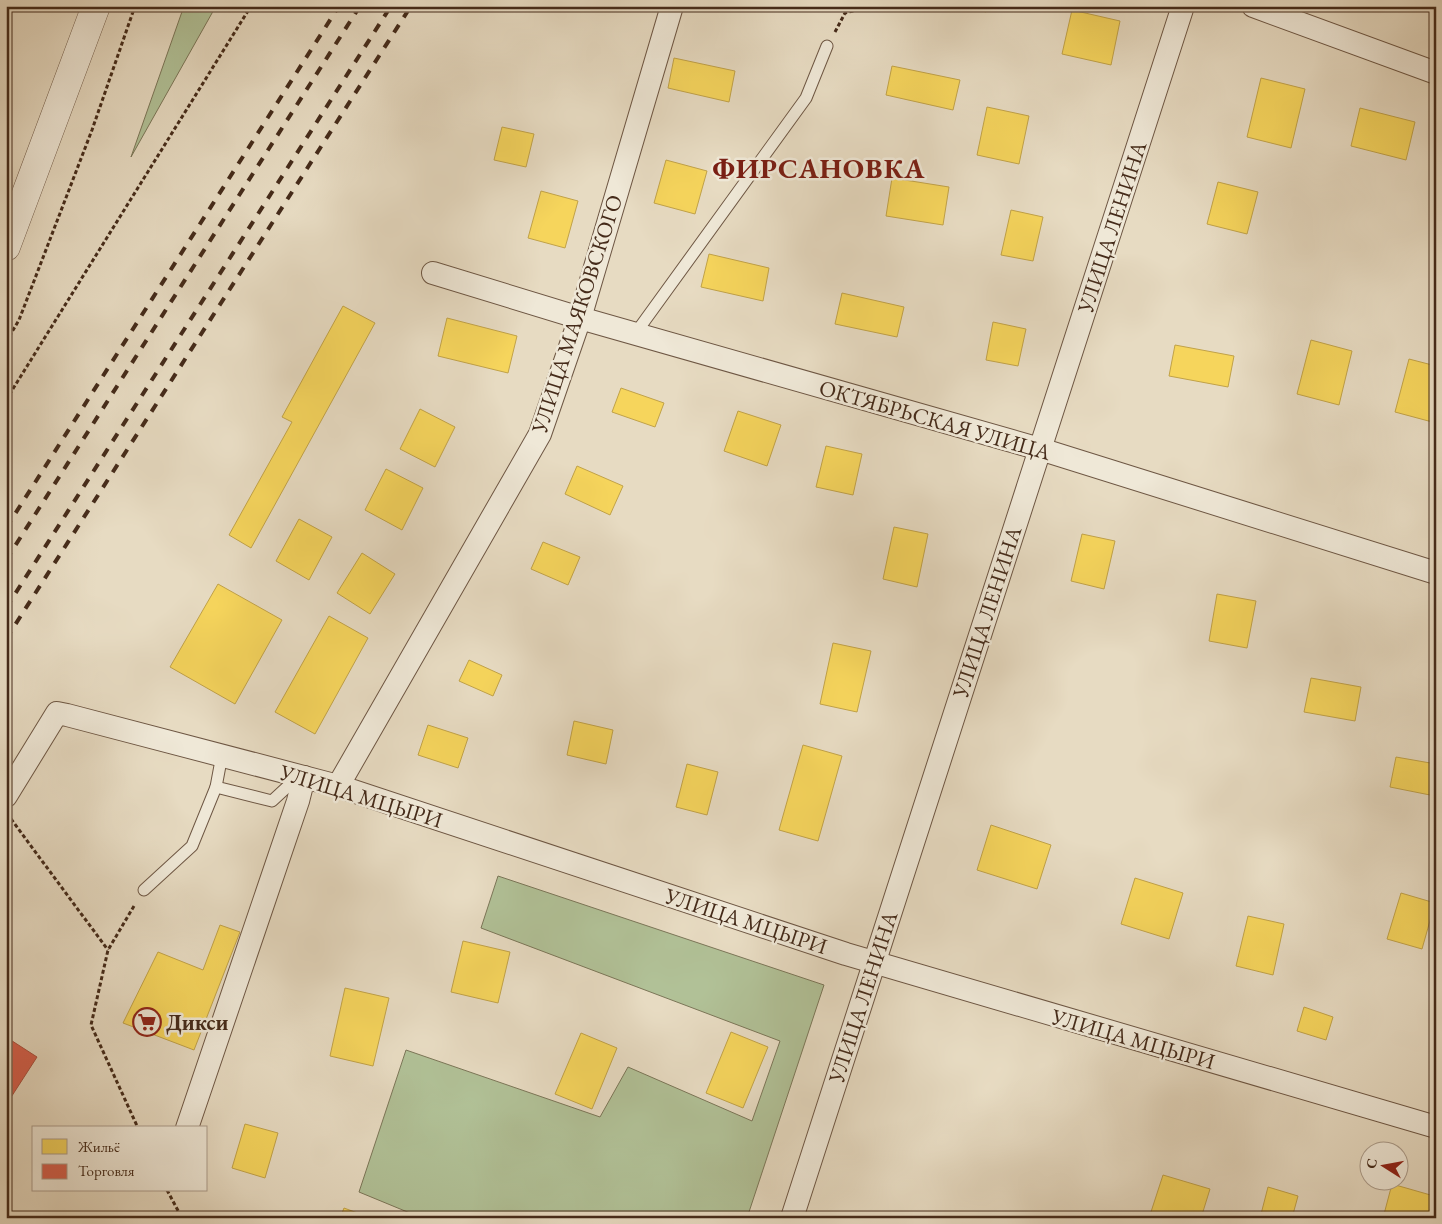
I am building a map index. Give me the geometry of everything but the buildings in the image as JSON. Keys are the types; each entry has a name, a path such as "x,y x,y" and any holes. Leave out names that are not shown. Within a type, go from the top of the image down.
{"street":[{"path":"6,247 96,6"},
{"name":"УЛИЦА МАЯКОВСКОГО","path":"338,786 540,434 580,318 672,6"},
{"name":"УЛИЦА ЛЕНИНА","path":"792,1218 1183,6"},
{"path":"1253,6 1436,73"},
{"name":"ОКТЯБРЬСКАЯ УЛИЦА","path":"433,273 635,334 1040,449 1436,573"},
{"name":"УЛИЦА МЦЫРИ","path":"6,796 57,713 338,786 874,962 1436,1128"},
{"path":"188,1126 298,801 302,776"}],"lane":[{"path":"635,334 806,98 827,46"},
{"path":"144,890 192,846 216,787 222,755"},
{"path":"216,787 272,800 302,776"}],"path":[{"path":"6,342 19,320 92,130 135,6"},
{"path":"6,400 251,6"},
{"path":"827,46 845,13 873,6"},
{"path":"6,812 108,950"},
{"path":"137,1126 91,1025 108,950 144,890"},
{"path":"168,1192 182,1218"}],"green space":[{"path":"184,6 216,6 131,157"},
{"path":"498,876 824,985 747,1218 422,1218 359,1192 406,1050 600,1117 628,1067 752,1121 780,1041 481,928"}],"railway":[{"path":"6,528 339,6"},
{"path":"6,560 360,6"},
{"path":"6,608 391,6"},
{"path":"6,639 411,6"}],"place":[{"name":"Дикси","path":"147,1022"}],"district":[{"name":"ФИРСАНОВКА","path":"819,168"}]}
